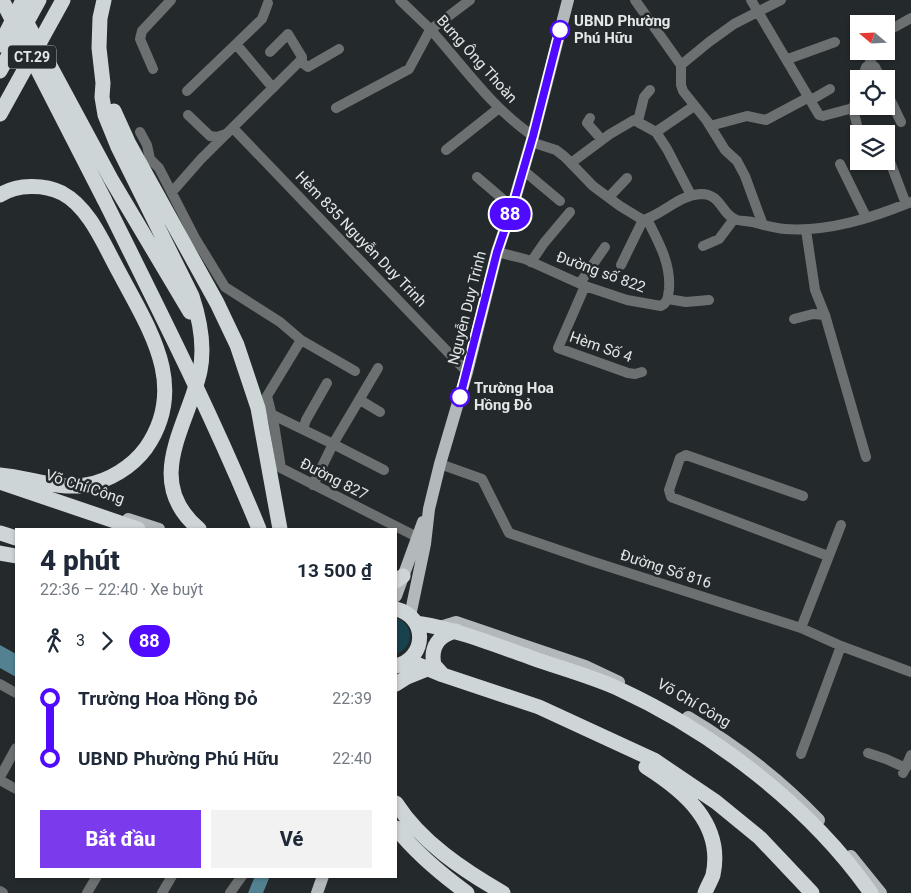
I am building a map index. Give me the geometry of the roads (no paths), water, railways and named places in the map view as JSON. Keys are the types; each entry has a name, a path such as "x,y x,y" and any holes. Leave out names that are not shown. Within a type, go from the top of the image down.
{"highway":[{"path":"2,0 104,199 207,408 259,528"},
{"path":"15,0 111,179 190,311 199,346 200,370"},
{"path":"0,45 23,0"},
{"name":"CT.29","path":"0,71 39,0"},
{"name":"CT.29","path":"0,114 63,0"},
{"path":"104,0 100,18 99,48 105,115 118,147 192,296 199,316 202,346 200,370 176,441 170,467 176,499 184,514 198,528"},
{"path":"103,83 129,144 218,303 238,345 258,408 280,528"},
{"path":"0,195 18,188 33,186 50,188 74,202 85,214 97,232 151,334 161,359 165,395 162,416 152,438 142,453 128,467 110,478 87,485 67,487 0,479"},
{"name":"Võ Chí Công","path":"0,479 135,528"},
{"path":"0,533 15,538"},
{"path":"0,552 15,556"},
{"name":"Võ Chí Công","path":"397,610 413,619 456,631 642,697 716,744 802,813 871,893"},
{"path":"400,665 417,650 420,643 420,636 413,619"},
{"path":"427,669 425,658 427,646 432,635 440,626"},
{"path":"443,675 434,665 436,644 443,636 456,631"},
{"path":"400,665 427,669 540,707 654,760 716,802 760,838 805,883 812,893"},
{"path":"397,683 427,669"},
{"path":"627,748 641,763 674,786 692,802 704,818 713,839 715,858 712,877 705,893"},
{"path":"397,804 416,828 446,856 503,893"},
{"path":"397,829 407,842 440,874 467,893"}],"main road":[{"name":"Nguyễn Duy Trinh","path":"413,619 429,509 440,464 467,372 497,252 532,139 565,1"},
{"name":"Võ Chí Công","path":"0,479 155,528"},
{"name":"Nguyễn Duy Trinh","path":"397,592 400,578 429,509"},
{"path":"0,539 15,544"},
{"name":"Võ Chí Công","path":"440,626 456,622 585,666 642,697 689,718 715,734 786,788 841,844 881,893"},
{"path":"427,669 437,681 541,715 562,718"},
{"path":"627,748 716,809 750,839 803,893"},
{"path":"317,893 321,878"}],"street":[{"path":"153,69 140,39 142,31 171,0"},
{"name":"Bưng Ông Thoàn","path":"400,0 430,30 478,87 532,139 556,150 593,186 620,206 645,219"},
{"path":"336,108 409,69 430,30 470,0"},
{"path":"635,0 681,65 681,85 694,106 710,126 725,150 737,161 763,225"},
{"path":"751,0 821,116 850,109"},
{"path":"681,65 709,42 758,11 781,0"},
{"path":"187,92 262,19 268,3"},
{"path":"895,27 911,18"},
{"path":"172,192 201,160 301,62 302,57 288,34 270,52"},
{"path":"788,59 835,42"},
{"path":"236,44 273,88"},
{"path":"301,62 308,67 339,49"},
{"path":"865,70 871,60"},
{"path":"869,65 875,66 877,70"},
{"path":"710,126 747,116 766,120 830,89"},
{"path":"638,121 644,98 650,90"},
{"path":"656,132 694,106"},
{"path":"446,150 499,108"},
{"path":"895,110 901,122"},
{"path":"188,115 210,136 217,137 230,131"},
{"path":"590,118 588,123 602,140"},
{"path":"571,163 625,125 634,120 638,121 656,132 691,195"},
{"name":"Hẻm 835 Nguyễn Duy Trinh","path":"230,131 467,372"},
{"path":"140,132 147,145 150,159 159,168 195,238 225,287 280,322 300,340 355,370"},
{"path":"840,164 866,217"},
{"path":"523,170 560,201"},
{"path":"621,265 645,219 681,198 691,195 708,194 713,196 734,219 783,229 806,230 835,226 908,203 894,170"},
{"path":"477,177 505,201 513,205"},
{"path":"609,197 627,178"},
{"path":"531,262 570,212"},
{"name":"Đường số 822","path":"497,252 531,262 582,285 627,300 662,306 668,300 670,281 667,260 645,219"},
{"path":"703,246 719,239 734,219"},
{"path":"806,230 815,290 825,315 866,457"},
{"path":"582,285 605,247"},
{"name":"Hèm Số 4","path":"582,285 558,348 628,373 642,372"},
{"path":"668,300 686,302 709,300"},
{"path":"794,319 813,314 825,315"},
{"name":"Đường 827","path":"300,340 267,396 281,468 417,537"},
{"path":"313,485 333,444 378,368"},
{"path":"303,429 306,420 328,383"},
{"path":"360,400 380,412"},
{"path":"272,414 384,470"},
{"path":"803,496 686,455 680,458 668,490 671,497 828,556"},
{"name":"Đường Số 816","path":"440,464 482,479 508,532 591,561 801,628 841,646 911,672"},
{"path":"801,628 841,526"},
{"path":"801,754 841,646"},
{"path":"0,684 15,692"},
{"path":"15,750 0,779 15,788"},
{"path":"868,753 886,759 904,771 911,756"},
{"path":"87,893 96,878"},
{"path":"162,893 171,878"},
{"path":"230,893 241,878"}],"place":[{"name":"UBND Phường Phú Hữu","path":"560,30"},
{"name":"Trường Hoa Hồng Đỏ","path":"460,397"}]}
